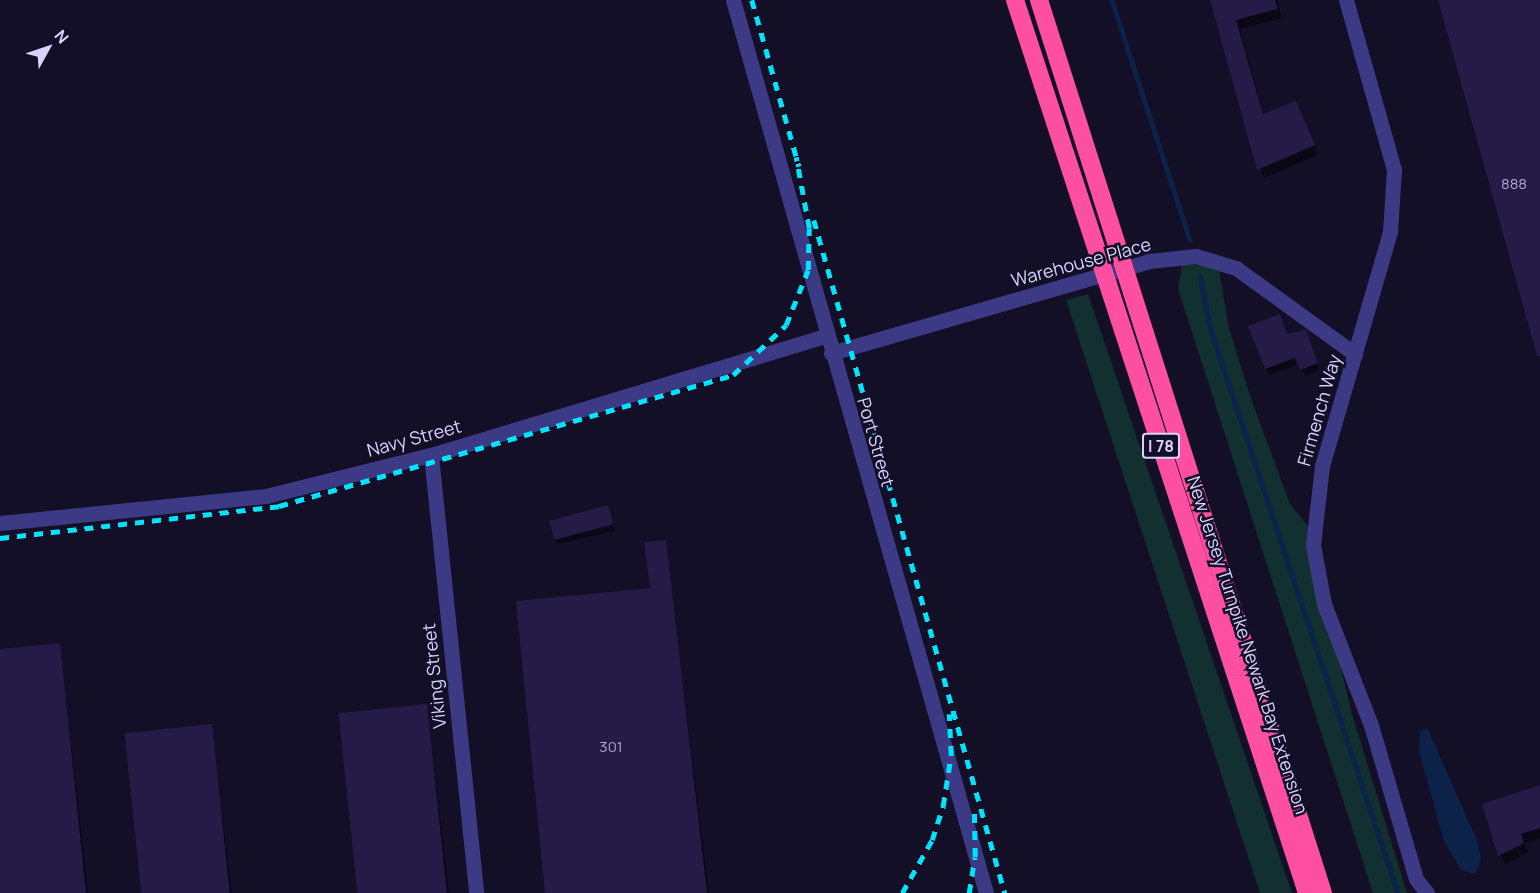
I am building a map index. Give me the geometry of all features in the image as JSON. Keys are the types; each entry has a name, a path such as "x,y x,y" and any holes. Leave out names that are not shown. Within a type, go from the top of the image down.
{"highway":[{"name":"New Jersey Turnpike Newark Bay Extension","path":"1015,0 1307,893"},
{"name":"New Jersey Turnpike Newark Bay Extension","path":"1039,0 1323,893"}],"street":[{"name":"Port Street","path":"733,0 826,336 986,893"},
{"name":"Firmench Way","path":"1347,0 1394,170 1390,232 1322,466 1313,545 1324,604 1371,725 1416,879 1427,893"},
{"name":"Warehouse Place","path":"831,353 1149,261 1196,256 1236,268 1355,354"},
{"name":"Navy Street","path":"0,523 266,496 431,455 826,336"},
{"name":"Viking Street","path":"431,455 476,893"}],"green space":[{"path":"1183,261 1219,270 1229,328 1251,399 1290,504 1308,526 1351,711 1407,893 1373,893 1178,289"},
{"path":"1088,294 1292,893 1260,893 1066,300"}],"water":[{"path":"1428,729 1478,843 1481,860 1475,874 1461,870 1444,841 1419,752 1420,731"}],"building":[{"path":"1210,0 1275,0 1278,9 1236,20 1263,114 1296,101 1315,145 1257,170"},
{"path":"1438,0 1540,0 1540,356 1537,356"},
{"path":"1280,314 1287,334 1306,330 1318,363 1300,370 1295,358 1265,369 1248,326"},
{"path":"608,505 613,524 554,540 549,521"},
{"path":"666,540 707,893 545,893 516,601 650,588 644,542"},
{"path":"60,643 86,893 0,893 0,649"},
{"path":"427,704 447,893 357,893 338,713"},
{"path":"212,724 230,893 141,893 124,733"},
{"path":"1540,785 1540,828 1521,834 1524,843 1498,856 1482,804"}],"waterway":[{"path":"1112,0 1190,240"},
{"path":"1200,275 1210,327 1398,893"}],"railway":[{"path":"752,0 799,166"},
{"path":"0,538 279,506 733,375 786,325 808,270 809,228 796,157"},
{"path":"814,220 1005,893"},
{"path":"902,893 932,840 943,806 951,755 949,714"},
{"path":"969,893 975,857 974,806"}]}
